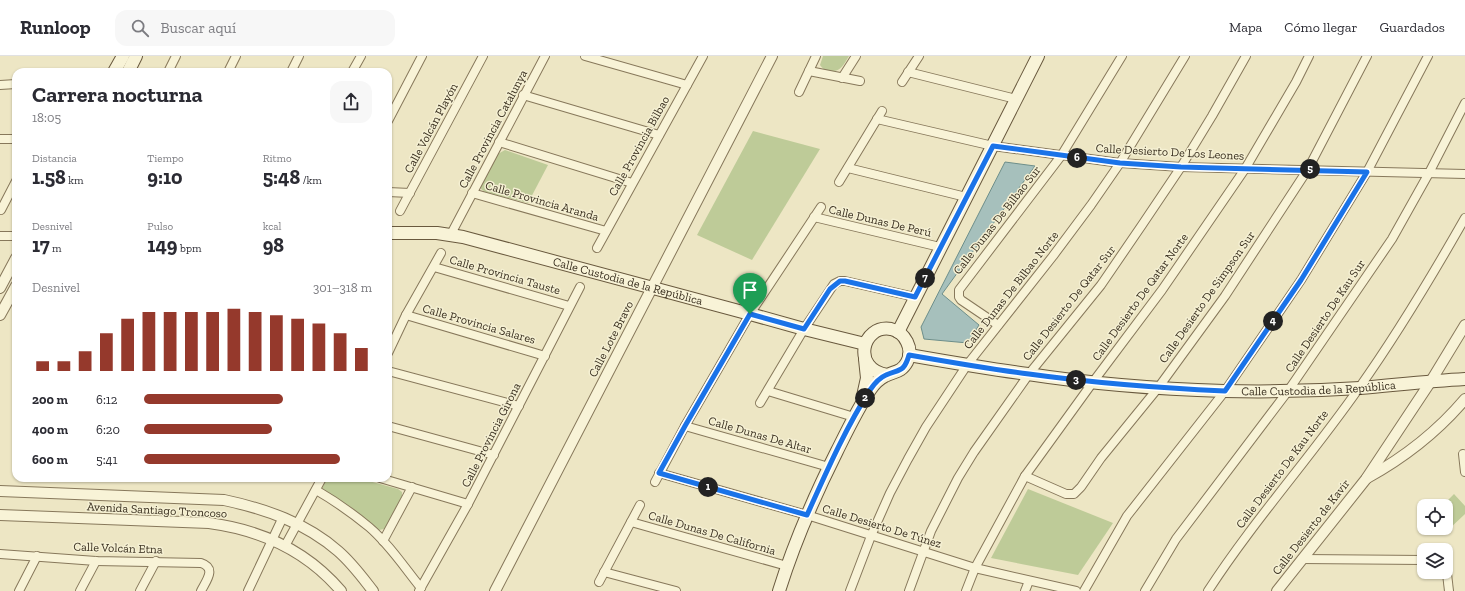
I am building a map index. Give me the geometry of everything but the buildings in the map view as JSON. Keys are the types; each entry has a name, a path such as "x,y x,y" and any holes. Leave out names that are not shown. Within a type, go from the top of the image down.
{"main road":[{"path":"116,68 123,56"},
{"path":"130,68 136,56"},
{"path":"898,332 1038,56"},
{"name":"Calle Custodia de la República","path":"392,233 451,234 865,344"},
{"path":"779,591 807,515 854,417 874,384 886,375 899,371 904,367 909,355 907,342 898,332 890,329 882,329 869,337 865,344 864,352 867,378 862,403"},
{"name":"Calle Custodia de la República","path":"909,355 967,365 1093,382 1158,388 1225,391 1359,388 1465,379"},
{"path":"865,359 868,366 873,370 886,375"}],"street":[{"path":"170,68 176,56"},
{"path":"230,68 236,56"},
{"path":"293,68 299,56"},
{"path":"354,68 360,56"},
{"path":"392,113 422,56"},
{"name":"Calle Volcán Playón","path":"400,211 482,56"},
{"name":"Calle Provincia Catalunya","path":"451,234 523,95 545,56"},
{"path":"585,56 687,85"},
{"name":"Calle Provincia Bilbao","path":"596,248 703,56"},
{"name":"Calle Lote Bravo","path":"495,591 772,56"},
{"path":"800,92 816,56"},
{"path":"842,78 856,56"},
{"path":"902,82 919,56"},
{"name":"Calle Dunas De Bilbao Sur","path":"998,325 962,300 958,294 959,290 1061,156 1122,56"},
{"name":"Calle Dunas De Bilbao Norte","path":"850,591 871,536 890,493 908,459 967,365 1091,206 1120,163 1185,56"},
{"name":"Calle Desierto De Qatar Sur","path":"909,591 923,551 943,506 974,452 1029,374 1100,285 1181,167 1228,91 1246,56"},
{"name":"Calle Desierto De Qatar Norte","path":"966,591 975,568 1025,476 1162,290 1245,169 1296,82 1308,56"},
{"name":"Calle Desierto De Simpson Sur","path":"1025,476 1066,494 1074,494 1081,487 1101,458 1158,388 1225,296 1308,169 1367,56"},
{"path":"1084,591 1128,516 1225,391 1301,280 1367,172 1428,56"},
{"path":"809,71 860,81"},
{"path":"908,72 1016,99"},
{"path":"0,84 12,84"},
{"path":"523,95 660,135"},
{"name":"Calle Desierto De Kau Sur","path":"1145,591 1176,539 1288,390 1392,239 1429,173 1465,102"},
{"path":"839,182 882,111"},
{"name":"Calle Desierto De Los Leones","path":"877,119 993,146 1120,163 1181,167 1465,174"},
{"path":"0,139 12,139"},
{"path":"499,142 632,183"},
{"path":"848,168 966,197"},
{"path":"1,210 12,189"},
{"path":"392,192 410,193"},
{"path":"0,193 10,193"},
{"name":"Calle Provincia Aranda","path":"472,193 606,232"},
{"path":"655,482 685,426 750,314 821,207"},
{"name":"Calle Dunas De Perú","path":"814,217 940,247"},
{"name":"Calle Desierto De Kau Norte","path":"1208,591 1235,550 1359,388 1394,336 1465,218"},
{"path":"0,236 12,236"},
{"path":"392,345 406,315 441,253"},
{"path":"0,288 12,266"},
{"name":"Calle Provincia Tauste","path":"434,267 569,306"},
{"path":"760,403 804,329 830,289 840,281 915,297"},
{"name":"Calle Provincia Girona","path":"420,589 494,455 580,287"},
{"path":"0,315 12,293"},
{"name":"Calle Provincia Salares","path":"406,315 545,356"},
{"name":"Calle Desierto de Kavir","path":"1277,591 1366,479 1431,381 1465,325"},
{"path":"392,372 519,406"},
{"path":"768,391 854,417"},
{"name":"Calle Desierto de Kavir","path":"1366,479 1391,465 1428,437 1448,418 1465,398"},
{"name":"Calle Dunas De Altar","path":"685,426 829,467"},
{"path":"392,427 494,455"},
{"path":"1463,454 1465,472"},
{"name":"Calle Desierto De Túnez","path":"659,473 807,515 975,568 1076,591"},
{"path":"392,481 468,504"},
{"path":"285,546 320,482"},
{"path":"383,541 412,487"},
{"name":"Avenida Santiago Troncoso","path":"0,490 224,500 262,509 283,517 321,538 352,564 373,591"},
{"path":"316,490 342,506 370,528 383,541 420,589"},
{"name":"Calle Dunas De California","path":"599,582 640,505"},
{"name":"Avenida Santiago Troncoso","path":"0,515 227,526 285,546 324,572 341,591"},
{"path":"248,591 283,517"},
{"name":"Calle Dunas De California","path":"631,522 787,566"},
{"name":"Calle Volcán Etna","path":"0,554 96,560 201,563 205,564 209,569 209,575 201,591"},
{"path":"19,591 37,556"},
{"path":"1302,559 1417,560"},
{"path":"80,591 96,560"},
{"path":"140,591 156,561"},
{"path":"604,572 676,591"},
{"path":"1448,579 1449,591"},
{"path":"1025,591 1029,581"}],"green space":[{"path":"823,56 849,56 840,69 827,71 820,65"},
{"path":"753,131 820,149 752,260 697,235"},
{"path":"505,150 548,165 528,203 485,192 481,189 480,185 496,155"},
{"path":"325,482 373,482 398,489 402,492 402,496 387,525 384,529 379,530 356,511 322,488"},
{"path":"1028,489 1113,523 1078,575 991,558"},
{"path":"1454,494 1465,506 1465,514 1453,525 1453,499 1449,499"}],"water":[{"path":"1005,162 1035,166 942,294 979,325 968,343 924,339 921,327"}],"route":[{"path":"993,146 1120,163 1181,167 1308,169 1367,172 1301,280 1225,391 1158,388 1093,382 1029,374 909,355 904,367 893,374 886,375 870,389 829,467 807,515 659,473 750,314 804,329 830,289 834,284 840,281 915,297 993,146"}]}
